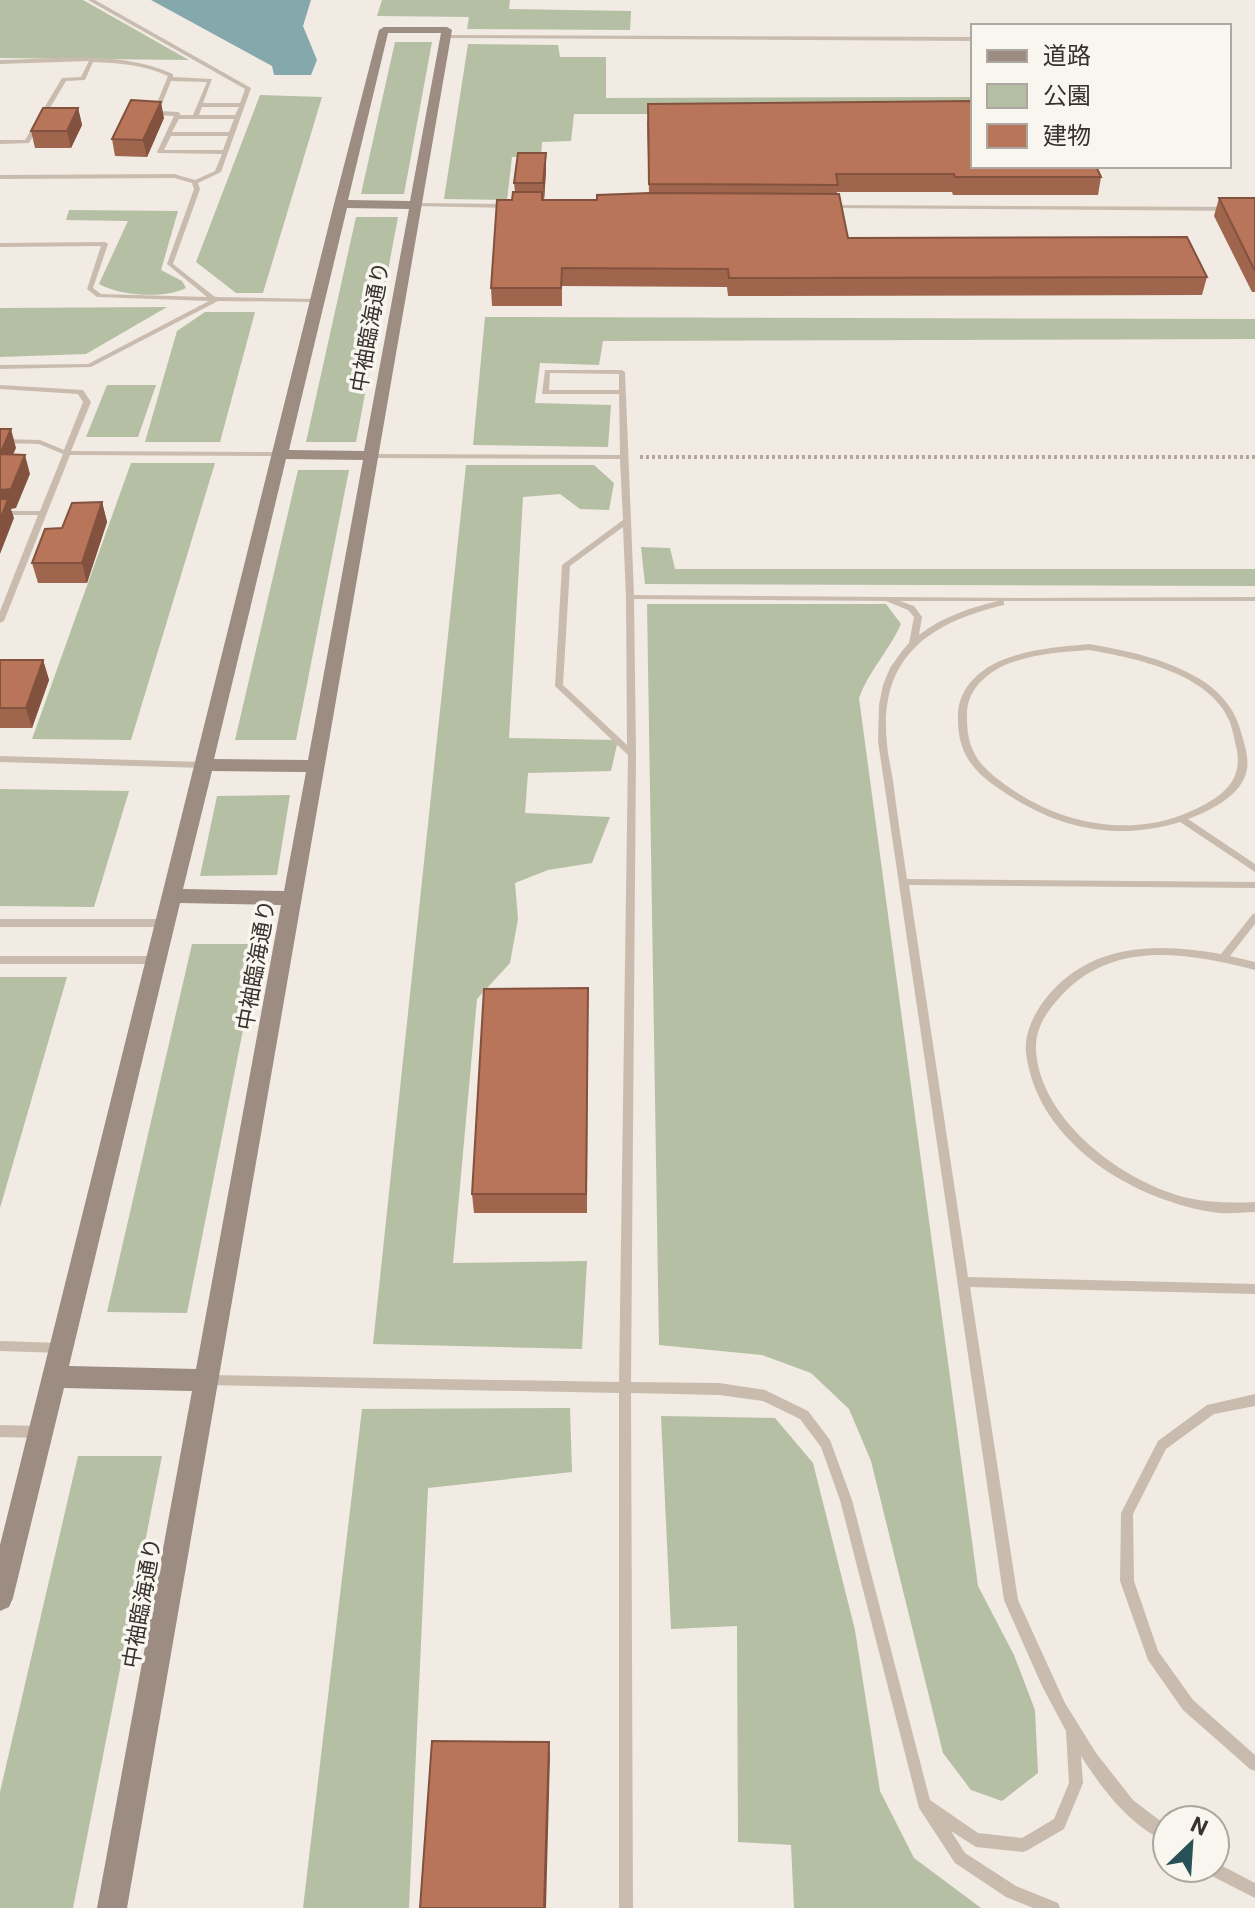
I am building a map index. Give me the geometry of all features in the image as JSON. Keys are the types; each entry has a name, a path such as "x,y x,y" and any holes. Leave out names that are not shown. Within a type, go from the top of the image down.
{"street":[{"path":"0,1598 384,30 446,34"},
{"name":"中袖臨海通り","path":"112,1908 446,34"},
{"path":"340,204 416,205"},
{"path":"279,454 371,456"},
{"path":"203,765 316,766"},
{"path":"171,896 292,898"},
{"path":"54,1377 206,1380"}],"lane":[{"path":"0,177 174,176 195,182 218,172 248,88 91,0"},
{"path":"446,34 971,39"},
{"path":"0,62 143,63 161,69 171,75 156,113 178,114 160,152 225,152"},
{"path":"0,142 27,142 64,79 83,79 91,62"},
{"path":"170,79 210,80 195,117"},
{"path":"200,105 242,105"},
{"path":"176,117 238,117"},
{"path":"168,134 232,134"},
{"path":"195,182 197,189 170,264 215,300"},
{"path":"416,205 525,206"},
{"path":"822,207 1255,209"},
{"path":"0,245 105,244 90,289 99,296 316,301"},
{"path":"0,367 89,366 215,300"},
{"path":"623,392 545,392 547,371 622,372 623,392 624,457 630,597 632,754 625,1388 626,1908"},
{"path":"0,387 80,392 87,402 1,619"},
{"path":"0,441 40,442 66,453 279,454"},
{"path":"371,456 624,457"},
{"path":"0,513 42,513"},
{"path":"627,521 566,565 559,686 632,754"},
{"path":"630,597 1255,599"},
{"path":"872,597 911,608 918,617 912,644"},
{"path":"1021,599 948,619 912,644 897,661 886,688 882,741 1011,1600 1072,1731 1129,1805 1151,1822"},
{"path":"1183,820 1225,797 1243,769 1238,726 1217,698 1183,673 1136,654 1089,647 1025,653 989,669 972,685 959,713 964,744 985,776 1035,808 1084,824 1123,827 1183,820 1255,869"},
{"path":"0,759 203,765"},
{"path":"905,882 1255,885"},
{"path":"1224,957 1255,917"},
{"path":"0,923 164,923"},
{"path":"1255,966 1199,951 1126,952 1064,981 1037,1018 1031,1052 1042,1097 1087,1153 1141,1186 1188,1202 1255,1207"},
{"path":"0,960 155,960"},
{"path":"962,1282 1255,1289"},
{"path":"0,1346 61,1348"},
{"path":"206,1380 719,1389 765,1396 804,1415 826,1444 846,1500 924,1803 960,1858 1011,1892 1053,1908"},
{"path":"1255,1400 1211,1409 1162,1445 1127,1513 1127,1581 1153,1655 1188,1705 1255,1764"},
{"path":"0,1431 40,1432"},
{"path":"924,1803 976,1840 1023,1845 1059,1824 1076,1783 1072,1731"},
{"path":"1231,1878 1255,1891"}],"path":[{"path":"624,457 1255,457"}],"green space":[{"path":"0,0 83,0 189,60 0,58"},
{"path":"382,0 510,0 509,9 631,11 630,30 467,29 469,17 377,16"},
{"path":"395,42 432,42 404,194 361,194"},
{"path":"468,44 558,45 560,57 606,57 606,98 971,97 971,114 574,114 571,141 542,142 541,157 512,157 507,200 444,199"},
{"path":"260,95 322,97 263,293 236,293 196,262"},
{"path":"69,210 178,211 161,270 182,281 186,288 166,294 142,295 99,284 128,221 66,220"},
{"path":"356,217 398,217 356,442 306,442"},
{"path":"167,307 86,354 0,357 0,308"},
{"path":"205,312 255,312 220,442 145,442 177,331"},
{"path":"485,317 1255,319 1255,339 603,341 599,365 540,363 535,403 611,405 608,447 473,445"},
{"path":"107,385 156,385 138,437 86,437"},
{"path":"131,463 215,463 131,740 32,739"},
{"path":"466,465 594,465 614,483 609,510 580,509 560,494 523,497 509,738 618,740 611,771 528,773 525,813 610,817 592,863 548,870 515,883 518,919 510,963 477,999 453,1263 587,1261 582,1349 373,1344"},
{"path":"298,470 349,470 296,740 235,740"},
{"path":"641,547 670,548 675,569 1255,569 1255,586 645,584"},
{"path":"647,604 886,604 901,624 859,698 978,1586 1014,1655 1035,1710 1038,1773 1002,1801 971,1790 943,1753 871,1461 849,1409 811,1373 762,1355 659,1345"},
{"path":"0,789 129,791 94,907 0,906"},
{"path":"290,795 277,875 200,876 217,796"},
{"path":"192,944 260,944 187,1313 107,1312"},
{"path":"0,977 67,977 0,1208"},
{"path":"570,1408 572,1472 428,1488 409,1908 303,1908 362,1409"},
{"path":"661,1416 775,1418 813,1463 855,1630 880,1791 914,1858 981,1908 794,1908 791,1845 738,1842 737,1626 671,1629"},
{"path":"78,1456 162,1456 73,1908 0,1908 0,1792"}],"water":[{"path":"151,0 311,0 303,26 317,60 311,75 274,75 272,66"}],"building":[{"path":"131,100 161,102 143,140 112,139"},
{"path":"971,101 971,168 1097,168 1101,177 836,174 838,185 649,184 648,104"},
{"path":"43,108 78,108 67,131 31,131"},
{"path":"518,153 546,153 543,183 514,183"},
{"path":"513,192 542,192 542,200 597,200 597,195 650,193 839,194 848,238 1187,237 1207,277 729,278 728,269 562,268 561,288 491,288 497,200 512,200"},
{"path":"1219,198 1255,198 1255,271"},
{"path":"0,429 11,429 0,454"},
{"path":"0,454 25,455 11,489 0,490"},
{"path":"0,499 8,499 0,520"},
{"path":"102,502 82,563 32,563 45,529 62,528 72,503"},
{"path":"0,660 43,660 26,708 0,708"},
{"path":"588,988 586,1194 472,1194 484,989"},
{"path":"432,1741 549,1742 544,1908 420,1908"}]}
